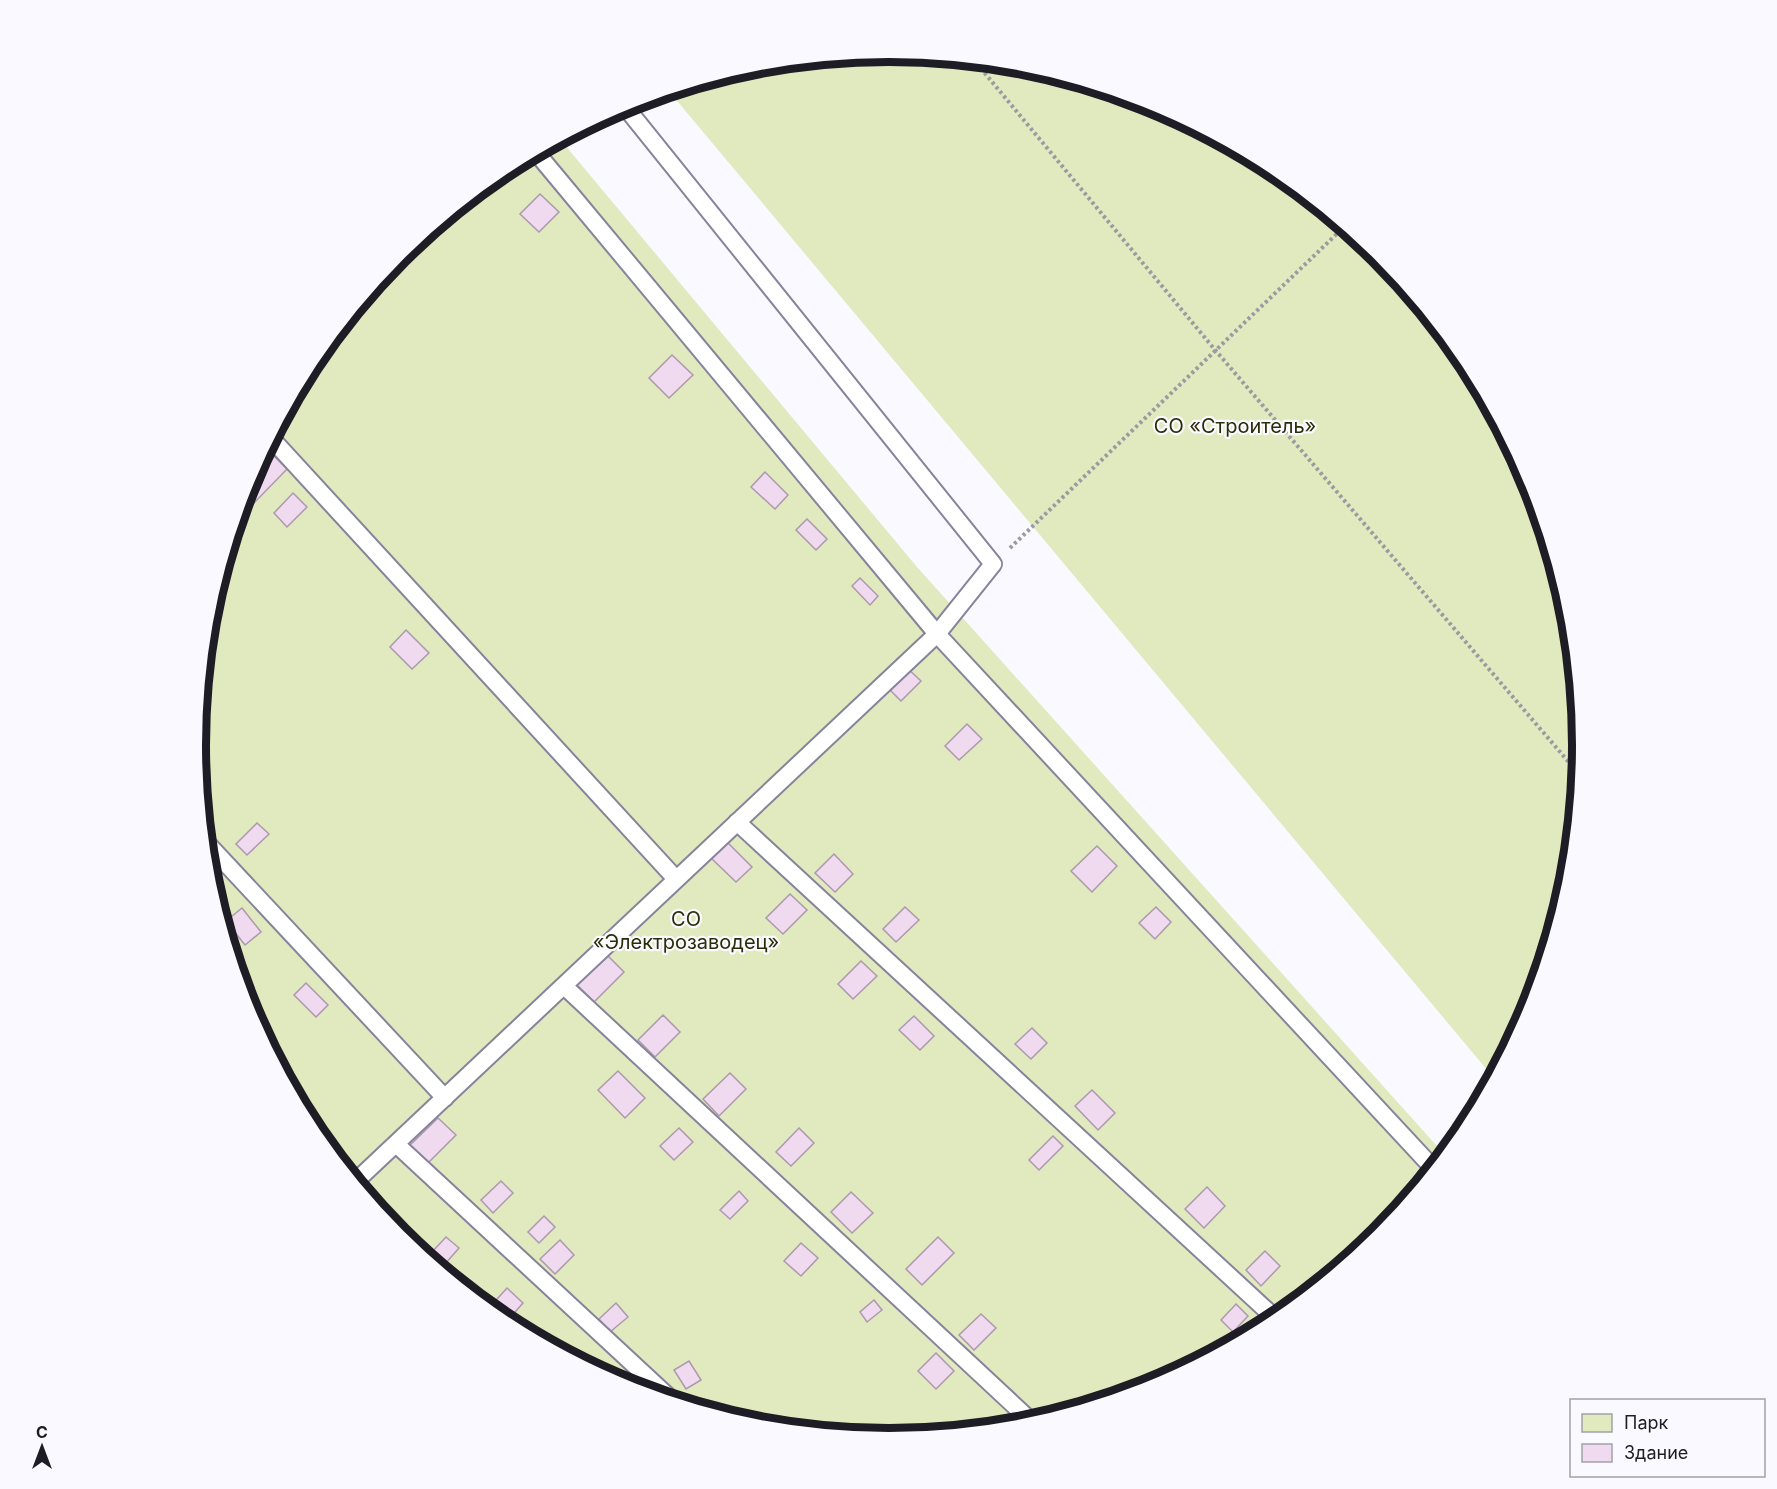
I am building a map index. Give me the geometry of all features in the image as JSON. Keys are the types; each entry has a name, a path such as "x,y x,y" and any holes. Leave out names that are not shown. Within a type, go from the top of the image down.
{"lane":[{"path":"361,1177 937,634 993,564 630,112"},
{"path":"540,157 937,634 1428,1163"},
{"path":"276,443 676,879"},
{"path":"737,822 1268,1312"},
{"path":"214,851 445,1098"},
{"path":"564,986 1023,1414"},
{"path":"396,1144 658,1387"}],"path":[{"path":"980,67 1215,351 1571,765"},
{"path":"993,564 1339,231"}],"green space":[{"name":"СО «Строитель»","path":"844,63 933,63 978,67 1065,85 1150,113 1230,153 1268,177 1339,231 1402,294 1456,365 1480,403 1520,483 1548,568 1566,655 1572,744 1566,834 1558,878 1548,921 1520,1006 1488,1071 674,97 755,75 799,67"},
{"name":"СО «Электрозаводец»","path":"564,144 917,567 1439,1148 1402,1195 1371,1227 1339,1258 1304,1286 1230,1336 1150,1376 1065,1404 978,1422 888,1428 799,1422 712,1404 669,1391 627,1376 547,1336 509,1312 438,1258 375,1195 347,1160 297,1086 276,1047 257,1006 229,921 211,834 207,789 207,700 211,655 229,568 257,483 297,403 321,365 375,294 438,231 509,177"}],"building":[{"path":"540,194 559,212 539,232 520,214"},
{"path":"672,355 693,375 669,398 649,378"},
{"path":"271,453 287,469 254,503 251,500"},
{"path":"765,472 788,495 775,509 751,487"},
{"path":"293,493 307,507 287,527 274,513"},
{"path":"807,519 827,539 816,550 796,530"},
{"path":"860,578 878,596 870,605 852,586"},
{"path":"406,630 429,653 412,669 390,647"},
{"path":"905,666 921,681 901,701 886,686"},
{"path":"967,724 982,739 959,760 945,746"},
{"path":"257,823 269,834 247,855 236,844"},
{"path":"727,842 752,867 736,882 711,858"},
{"path":"1097,846 1117,866 1092,892 1071,871"},
{"path":"834,854 853,874 835,892 815,873"},
{"path":"790,894 807,910 783,934 766,918"},
{"path":"905,907 919,920 896,942 883,929"},
{"path":"1156,907 1171,922 1155,939 1139,923"},
{"path":"242,908 261,932 245,945 231,927 229,919"},
{"path":"602,950 624,972 594,1002 572,980"},
{"path":"861,961 877,976 853,999 838,984"},
{"path":"306,983 328,1005 316,1017 294,995"},
{"path":"663,1015 680,1032 655,1057 638,1040"},
{"path":"914,1016 934,1036 920,1050 899,1030"},
{"path":"1032,1028 1047,1043 1031,1059 1015,1044"},
{"path":"618,1071 645,1098 625,1118 598,1090"},
{"path":"730,1073 746,1089 719,1116 703,1099"},
{"path":"1092,1090 1115,1113 1098,1130 1075,1106"},
{"path":"438,1118 456,1135 426,1165 408,1147"},
{"path":"679,1128 693,1142 674,1160 660,1146"},
{"path":"799,1128 814,1143 791,1166 776,1152"},
{"path":"1053,1136 1063,1146 1039,1170 1029,1160"},
{"path":"501,1181 513,1193 493,1213 481,1200"},
{"path":"1207,1187 1225,1206 1204,1228 1185,1209"},
{"path":"739,1191 748,1201 730,1219 720,1210"},
{"path":"851,1192 873,1213 852,1233 831,1212"},
{"path":"544,1216 555,1227 539,1243 528,1232"},
{"path":"446,1237 459,1248 445,1264 432,1252"},
{"path":"938,1237 954,1253 922,1285 906,1269"},
{"path":"560,1240 574,1255 555,1274 540,1259"},
{"path":"801,1243 818,1258 801,1276 784,1261"},
{"path":"1265,1251 1280,1266 1261,1286 1246,1270"},
{"path":"507,1288 523,1303 513,1314 495,1302"},
{"path":"874,1300 882,1310 867,1322 860,1312"},
{"path":"616,1303 628,1317 610,1332 599,1319"},
{"path":"1236,1304 1248,1316 1233,1332 1221,1320"},
{"path":"981,1314 996,1328 974,1350 959,1335"},
{"path":"936,1353 954,1371 936,1389 918,1371"},
{"path":"689,1361 701,1380 686,1389 674,1370"}]}
